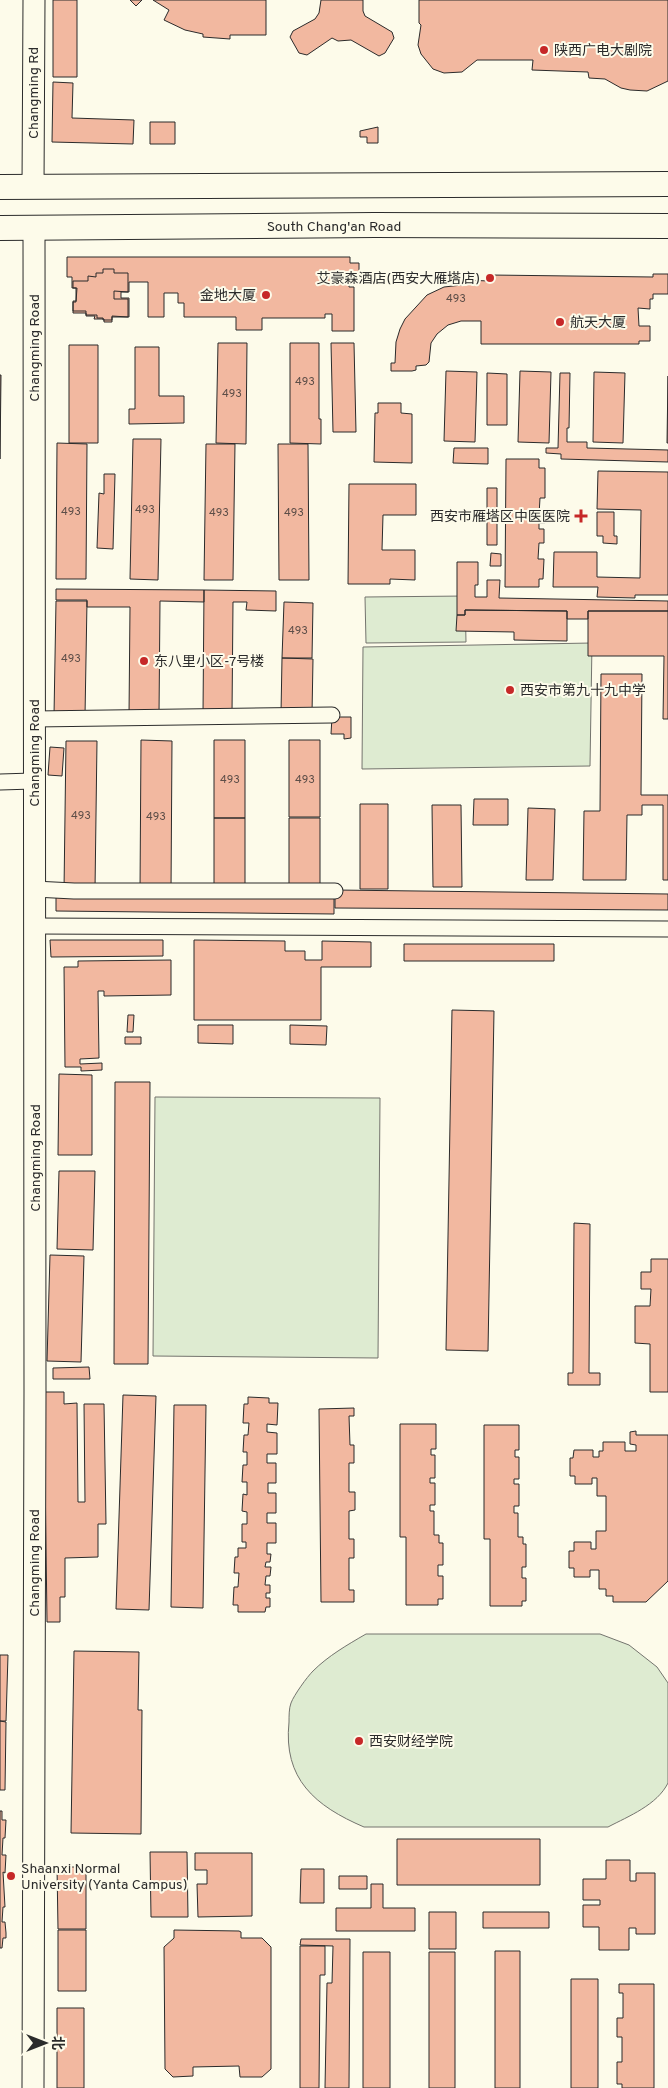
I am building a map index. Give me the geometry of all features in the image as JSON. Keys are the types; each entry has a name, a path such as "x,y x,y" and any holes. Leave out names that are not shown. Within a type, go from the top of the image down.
{"main road":[{"path":"0,187 668,184"},
{"name":"South Chang'an Road","path":"0,228 375,225 668,226"}],"street":[{"name":"Changming Rd","path":"33,187 34,0"},
{"name":"Changming Road","path":"33,2088 34,228"},
{"path":"34,719 332,716"},
{"path":"0,782 33,781"},
{"path":"34,889 74,891 335,891"},
{"path":"35,926 668,929"}],"green space":[{"path":"465,596 466,642 366,643 365,597"},
{"path":"592,643 590,766 362,769 363,647"},
{"path":"155,1097 380,1098 378,1358 153,1356"},
{"path":"366,1634 600,1634 629,1645 657,1667 668,1683 668,1783 650,1804 608,1827 364,1827 346,1819 317,1800 297,1775 291,1760 288,1742 289,1710 295,1695 313,1671 331,1656"}],"building":[{"path":"53,0 77,0 77,77 53,77"},
{"path":"130,0 142,0 136,6"},
{"path":"153,0 266,0 266,35 230,35 230,39 203,37 203,34 185,30 164,20 169,10"},
{"path":"321,0 363,0 365,16 392,32 394,38 385,53 379,56 351,40 338,41 332,38 307,55 299,53 290,37 293,31 315,19 319,13"},
{"name":"陕西广电大剧院","path":"419,0 668,0 668,81 647,91 630,90 621,88 605,79 589,78 588,72 532,70 533,60 477,60 462,72 444,73 433,69 421,54 418,45 421,25 419,23"},
{"path":"53,82 73,83 72,118 134,120 133,144 52,142"},
{"path":"150,122 175,122 175,144 150,144"},
{"path":"378,127 378,143 367,143 367,137 360,137 360,131"},
{"name":"金地大厦","path":"67,257 350,257 350,263 359,263 359,281 349,281 349,287 354,287 354,331 332,331 332,314 325,314 325,318 262,318 262,330 236,330 236,317 184,317 184,303 178,303 178,293 164,293 164,317 148,317 148,282 129,282 129,292 121,292 121,298 129,298 129,317 112,317 112,320 103,320 103,318 97,318 97,315 86,315 86,311 73,311 73,301 76,301 76,288 72,288 72,277 67,277"},
{"path":"103,269 114,269 114,273 128,273 128,292 114,291 114,299 128,299 128,317 112,316 112,322 104,322 104,319 94,319 95,316 86,316 86,313 73,313 73,302 76,302 77,288 73,288 73,281 88,281 88,276 96,277 96,273 103,273"},
{"name":"航天大厦","path":"653,274 668,274 668,294 653,294 653,299 650,299 650,309 638,308 639,326 650,326 650,341 639,341 639,344 481,344 481,321 461,321 448,325 437,334 431,343 429,362 426,365 416,366 416,370 412,371 391,371 391,363 395,363 396,342 405,319 427,295 444,287 462,285 462,280 490,281 490,275 653,277"},
{"path":"218,343 247,343 246,444 216,443"},
{"path":"290,343 319,343 319,419 321,419 321,444 290,443"},
{"path":"331,343 354,343 356,432 333,432"},
{"path":"69,345 98,345 98,443 69,443"},
{"path":"135,347 159,347 159,396 184,396 184,423 129,424 129,409 135,409"},
{"path":"446,371 477,372 475,442 444,441"},
{"path":"520,371 551,372 549,443 518,442"},
{"path":"594,372 625,373 623,443 593,442"},
{"path":"487,373 507,374 507,425 487,425"},
{"path":"560,373 570,373 567,442 587,442 587,448 668,450 668,462 561,459 561,454 546,453 546,448 558,448"},
{"path":"0,375 1,375 0,459"},
{"path":"668,376 668,443 667,443"},
{"path":"378,403 401,403 401,413 412,414 412,463 374,462 375,413 378,413"},
{"path":"133,439 161,439 158,580 130,579"},
{"path":"57,443 87,444 86,579 56,579"},
{"path":"206,444 235,444 233,580 204,580"},
{"path":"278,444 308,444 309,580 279,580"},
{"path":"454,448 488,448 488,464 453,463"},
{"path":"506,459 539,459 539,468 545,468 545,498 540,498 539,515 545,515 545,523 539,523 539,529 544,529 544,543 539,543 538,559 544,559 543,579 539,579 539,587 505,587"},
{"path":"598,471 668,472 668,595 635,595 635,598 597,597 598,587 553,587 554,552 597,552 597,577 640,578 641,510 597,509"},
{"path":"104,474 115,474 113,549 97,548 99,493 104,494"},
{"path":"349,484 416,484 416,515 383,515 382,550 415,550 415,580 390,579 390,584 348,584"},
{"path":"487,488 497,488 497,545 487,545"},
{"path":"597,512 614,512 614,536 617,536 617,544 603,543 603,536 597,536"},
{"path":"491,553 501,554 501,566 490,566"},
{"path":"457,562 478,562 478,585 475,585 475,597 487,597 487,580 500,580 499,598 668,601 668,611 588,611 588,619 567,619 567,611 465,610 465,615 457,615"},
{"name":"东八里小区-7号楼","path":"56,589 204,590 204,602 160,601 159,715 129,715 130,607 87,607 87,600 56,600"},
{"path":"204,590 276,591 276,611 246,610 247,602 233,602 232,714 203,713"},
{"path":"56,601 87,601 85,716 54,715"},
{"path":"284,602 313,603 312,658 282,658"},
{"path":"465,610 567,611 567,641 514,640 514,632 456,631 457,615 465,615"},
{"path":"588,611 668,611 668,719 663,719 664,656 588,656"},
{"path":"282,658 313,659 312,714 281,713"},
{"path":"601,674 642,674 641,795 668,795 668,880 663,880 663,805 642,805 642,815 627,815 626,880 583,880 584,811 600,811"},
{"path":"332,717 351,717 351,738 344,739 344,734 331,734"},
{"path":"141,740 172,741 171,892 140,891"},
{"path":"214,740 245,740 245,818 214,818"},
{"path":"289,740 320,740 320,817 289,817"},
{"path":"66,741 97,741 95,890 64,890"},
{"path":"50,747 64,748 62,776 48,775"},
{"path":"474,799 508,799 508,825 473,825"},
{"path":"360,804 388,804 388,889 360,889"},
{"path":"432,805 461,805 462,887 433,887"},
{"path":"528,808 555,809 553,880 526,880"},
{"path":"214,818 245,818 245,891 214,891"},
{"path":"289,818 320,818 320,891 289,891"},
{"path":"335,890 668,894 668,910 335,908"},
{"path":"56,894 334,897 334,914 56,911"},
{"path":"50,940 163,940 163,956 51,957"},
{"path":"194,940 285,941 285,951 305,951 305,960 322,960 322,941 371,942 371,967 321,967 321,1020 194,1020"},
{"path":"404,944 554,944 554,961 404,961"},
{"path":"171,960 171,995 104,996 104,991 98,991 99,1058 80,1059 80,1064 102,1063 102,1070 81,1071 81,1067 65,1067 64,967 78,967 78,961"},
{"path":"452,1010 494,1011 488,1351 446,1350"},
{"path":"128,1015 134,1015 133,1032 127,1032"},
{"path":"198,1025 233,1025 233,1044 198,1043"},
{"path":"290,1025 327,1026 326,1045 290,1044"},
{"path":"125,1037 141,1037 141,1044 125,1044"},
{"path":"59,1074 92,1075 92,1155 58,1155"},
{"path":"115,1082 150,1082 148,1364 114,1364"},
{"path":"59,1171 95,1171 93,1250 57,1249"},
{"path":"574,1223 590,1224 589,1373 600,1373 600,1385 568,1385 568,1373 573,1373"},
{"path":"50,1255 84,1256 81,1362 47,1361"},
{"path":"651,1259 668,1259 668,1392 650,1392 650,1344 635,1343 635,1306 650,1306 651,1289 641,1289 641,1272 651,1272"},
{"path":"89,1367 90,1379 53,1379 53,1368"},
{"path":"44,1392 64,1392 64,1404 77,1403 78,1502 85,1502 84,1404 104,1404 106,1524 98,1524 98,1557 65,1558 65,1597 60,1597 60,1622 47,1622"},
{"path":"123,1395 156,1396 149,1610 116,1609"},
{"path":"248,1397 269,1398 269,1403 278,1403 277,1425 267,1424 267,1432 277,1433 277,1454 267,1454 267,1463 276,1463 276,1483 268,1483 268,1493 276,1493 276,1513 267,1513 267,1523 276,1523 276,1543 267,1543 267,1554 271,1554 270,1562 266,1562 265,1567 271,1567 270,1576 266,1576 265,1585 270,1585 270,1593 266,1593 266,1598 270,1598 270,1607 266,1607 265,1612 238,1612 238,1605 233,1605 234,1587 238,1587 239,1573 234,1573 235,1557 238,1557 238,1548 246,1548 246,1542 242,1542 242,1524 247,1524 247,1512 242,1511 243,1494 247,1495 247,1482 242,1482 243,1465 247,1465 247,1452 243,1452 244,1435 248,1435 249,1423 243,1423 244,1404 248,1404"},
{"path":"174,1405 206,1405 203,1608 171,1607"},
{"path":"354,1408 354,1416 349,1416 350,1445 354,1445 354,1463 349,1463 349,1492 355,1492 355,1510 349,1511 349,1539 354,1539 354,1558 349,1558 349,1590 354,1590 354,1602 321,1602 319,1409"},
{"path":"400,1424 436,1424 436,1449 431,1449 431,1455 435,1455 435,1478 430,1478 430,1483 435,1483 435,1505 430,1505 430,1511 434,1511 434,1535 439,1535 439,1543 443,1543 443,1565 438,1565 438,1576 443,1576 443,1599 438,1599 438,1605 406,1605 406,1537 400,1537"},
{"path":"484,1425 519,1425 519,1450 515,1450 515,1457 519,1457 519,1479 514,1479 514,1484 519,1484 519,1506 514,1506 514,1513 518,1513 518,1537 523,1537 523,1544 526,1544 526,1567 522,1567 522,1578 526,1578 526,1601 522,1601 522,1606 490,1606 490,1539 484,1539"},
{"path":"636,1431 636,1435 668,1435 668,1581 646,1602 613,1602 613,1596 606,1596 606,1589 599,1589 599,1570 590,1570 590,1577 574,1577 574,1568 569,1568 569,1551 574,1551 574,1542 591,1542 591,1549 596,1549 596,1531 606,1531 606,1496 597,1496 597,1478 592,1478 592,1484 575,1484 575,1476 570,1476 570,1458 573,1458 574,1450 593,1450 593,1457 599,1457 599,1451 603,1451 603,1442 625,1442 625,1451 636,1451 636,1445 630,1444 630,1432"},
{"path":"74,1651 139,1652 138,1710 142,1710 141,1834 71,1833"},
{"path":"0,1655 8,1655 6,1721 0,1721"},
{"path":"0,1721 6,1722 5,1790 0,1790"},
{"path":"0,1811 2,1811 2,1820 6,1820 2,1855 6,1855 5,1873 3,1872 5,1907 3,1907 2,1922 5,1922 6,1938 3,1938 2,1948 0,1948"},
{"path":"397,1839 540,1839 540,1885 397,1885"},
{"path":"150,1852 187,1852 188,1917 151,1917"},
{"path":"195,1853 252,1853 252,1916 198,1917 197,1884 207,1884 207,1870 195,1870"},
{"path":"606,1860 630,1860 630,1881 636,1881 636,1873 655,1873 655,1934 636,1934 636,1928 629,1928 629,1950 599,1950 599,1927 583,1927 583,1905 600,1905 600,1900 583,1900 583,1879 606,1879"},
{"path":"57,1867 86,1867 86,1929 58,1929"},
{"path":"301,1869 324,1869 324,1903 300,1903"},
{"path":"339,1876 367,1876 367,1889 339,1889"},
{"path":"371,1884 383,1884 383,1908 415,1908 415,1931 336,1931 336,1908 371,1908"},
{"path":"429,1912 456,1912 456,1949 429,1949"},
{"path":"483,1912 549,1912 549,1928 483,1928"},
{"path":"58,1930 86,1930 86,1991 58,1991"},
{"path":"174,1930 239,1931 241,1932 241,1938 262,1938 271,1947 271,2069 262,2077 240,2077 239,2066 193,2067 193,2076 173,2077 165,2069 164,1947 174,1938"},
{"path":"301,1939 350,1939 349,2088 325,2088 327,1983 332,1983 333,1946 300,1945"},
{"path":"300,1946 325,1946 325,1975 320,1975 319,2088 300,2088"},
{"path":"495,1951 520,1951 520,2088 495,2088"},
{"path":"363,1952 390,1952 390,2088 363,2088"},
{"path":"429,1952 455,1952 455,2088 429,2088"},
{"path":"571,1979 598,1979 598,2088 571,2088"},
{"path":"619,1984 654,1984 654,2088 622,2088 622,2084 617,2084 617,2062 622,2062 622,2037 617,2037 617,2018 623,2018 623,1993 619,1993"},
{"path":"57,2008 84,2008 84,2088 57,2088"}],"place":[{"name":"陕西广电大剧院","path":"544,50"},
{"name":"艾豪森酒店(西安大雁塔店)","path":"490,278"},
{"name":"金地大厦","path":"266,295"},
{"name":"航天大厦","path":"560,322"},
{"name":"西安市雁塔区中医医院","path":"581,516"},
{"name":"东八里小区-7号楼","path":"144,661"},
{"name":"西安市第九十九中学","path":"510,690"},
{"name":"西安财经学院","path":"359,1741"},
{"name":"Shaanxi Normal University (Yanta Campus)","path":"11,1876"}]}
